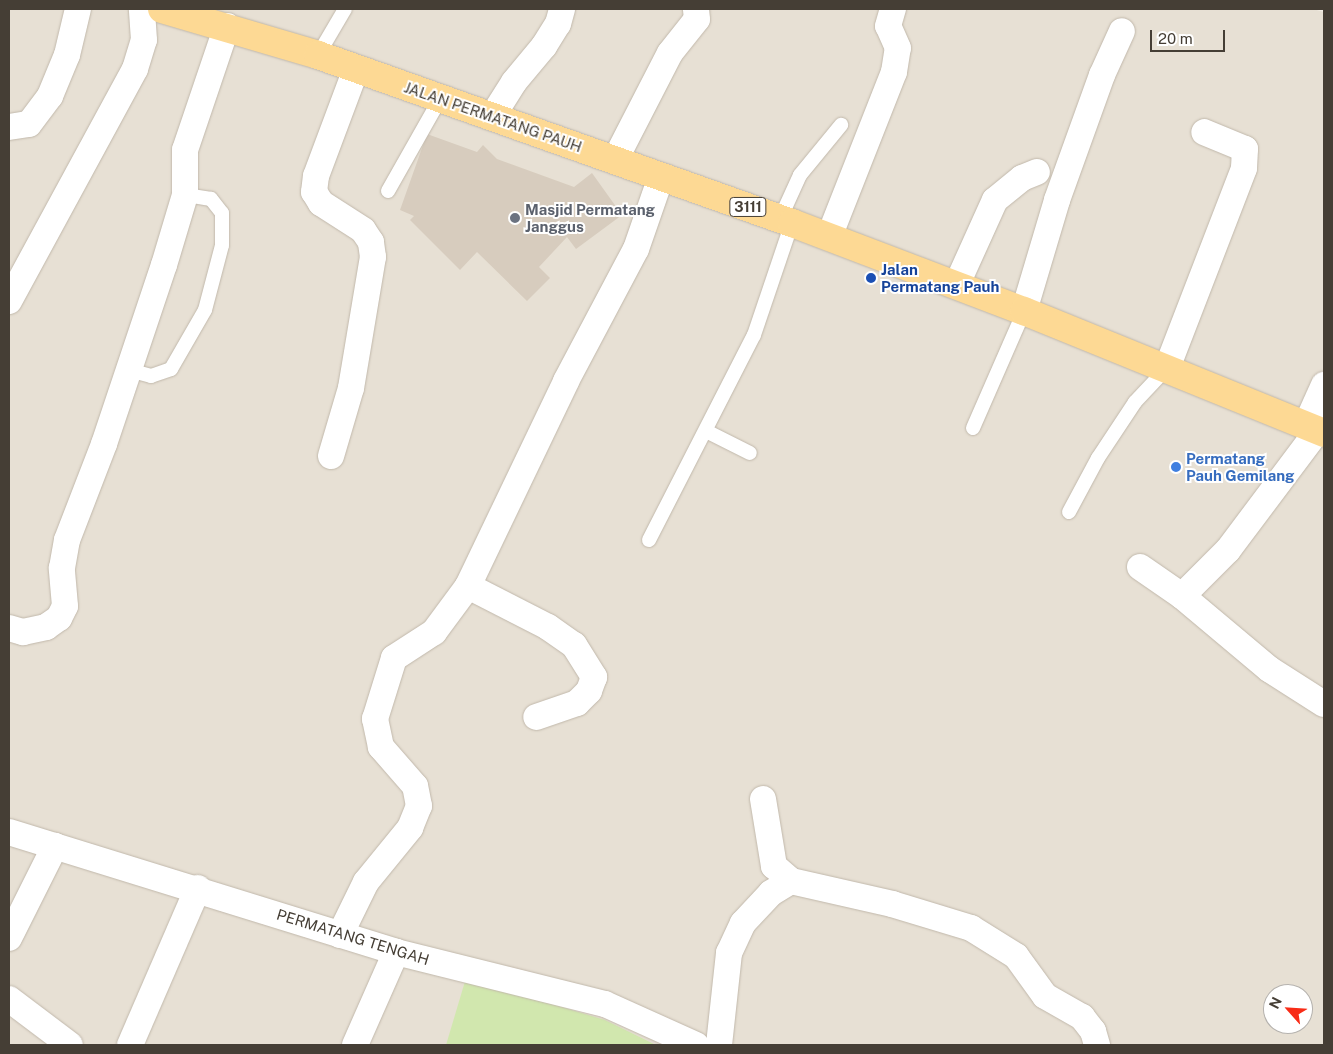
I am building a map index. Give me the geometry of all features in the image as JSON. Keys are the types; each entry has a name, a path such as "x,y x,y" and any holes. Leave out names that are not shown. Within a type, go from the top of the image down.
{"main road":[{"name":"JALAN PERMATANG PAUH","path":"162,9 227,26 318,55 786,221 957,284 1316,429"}],"street":[{"path":"9,127 29,124 50,96 67,55 78,9"},
{"path":"9,301 135,69 144,40 142,9"},
{"path":"492,117 514,82 544,46 558,24 562,9"},
{"path":"829,237 894,72 898,48 888,26 893,9"},
{"path":"615,160 670,53 702,12"},
{"path":"9,628 23,632 46,627 59,618 65,606 62,568 67,540 129,370 185,195 185,150 227,26"},
{"path":"1024,311 1057,200 1102,75 1122,30"},
{"path":"331,456 351,388 372,257 370,242 363,230 321,203 314,192 316,176 356,69"},
{"path":"1167,368 1244,168 1245,149 1204,132"},
{"path":"957,284 995,200 1022,178 1036,172"},
{"path":"340,935 366,882 410,828 419,806 415,786 381,747 375,719 394,658 434,632 468,586 566,381 636,249 661,177"},
{"path":"1182,596 1228,550 1316,429 1324,385"},
{"path":"1140,567 1182,596 1268,669 1324,704"},
{"path":"468,586 548,627 574,645 594,677 589,692 577,703 536,716"},
{"path":"762,799 774,866 791,881 892,904 971,928 1016,956 1045,996 1082,1017 1093,1031 1097,1045"},
{"name":"PERMATANG TENGAH","path":"9,832 198,888 396,952 604,1004 696,1045"},
{"path":"9,938 55,846"},
{"path":"719,1045 729,953 743,923 771,893 791,881"},
{"path":"130,1045 198,888"},
{"path":"355,1045 396,952"},
{"path":"9,998 70,1045"}],"lane":[{"path":"318,55 345,9"},
{"path":"388,191 440,98"},
{"path":"649,540 754,335 800,175 841,125"},
{"path":"129,370 151,376 171,369 206,310 222,245 222,213 210,199 185,195"},
{"path":"972,428 1024,311"},
{"path":"1069,512 1098,458 1130,410 1167,368"},
{"path":"706,431 750,453"}],"shaded area":[{"path":"9,9 1313,9 1324,12 1324,1045 9,1045"}],"green space":[{"path":"466,978 605,1020 656,1045 446,1045"}],"building":[{"name":"Masjid Permatang Janggus","path":"427,134 477,152 483,145 497,159 574,187 592,173 622,215 576,249 567,237 539,267 550,278 527,301 477,252 460,270 410,220 414,216 400,210"}],"place":[{"name":"Masjid Permatang Janggus","path":"515,218"},
{"name":"Jalan Permatang Pauh","path":"871,278"},
{"name":"Permatang Pauh Gemilang","path":"1176,467"}]}
